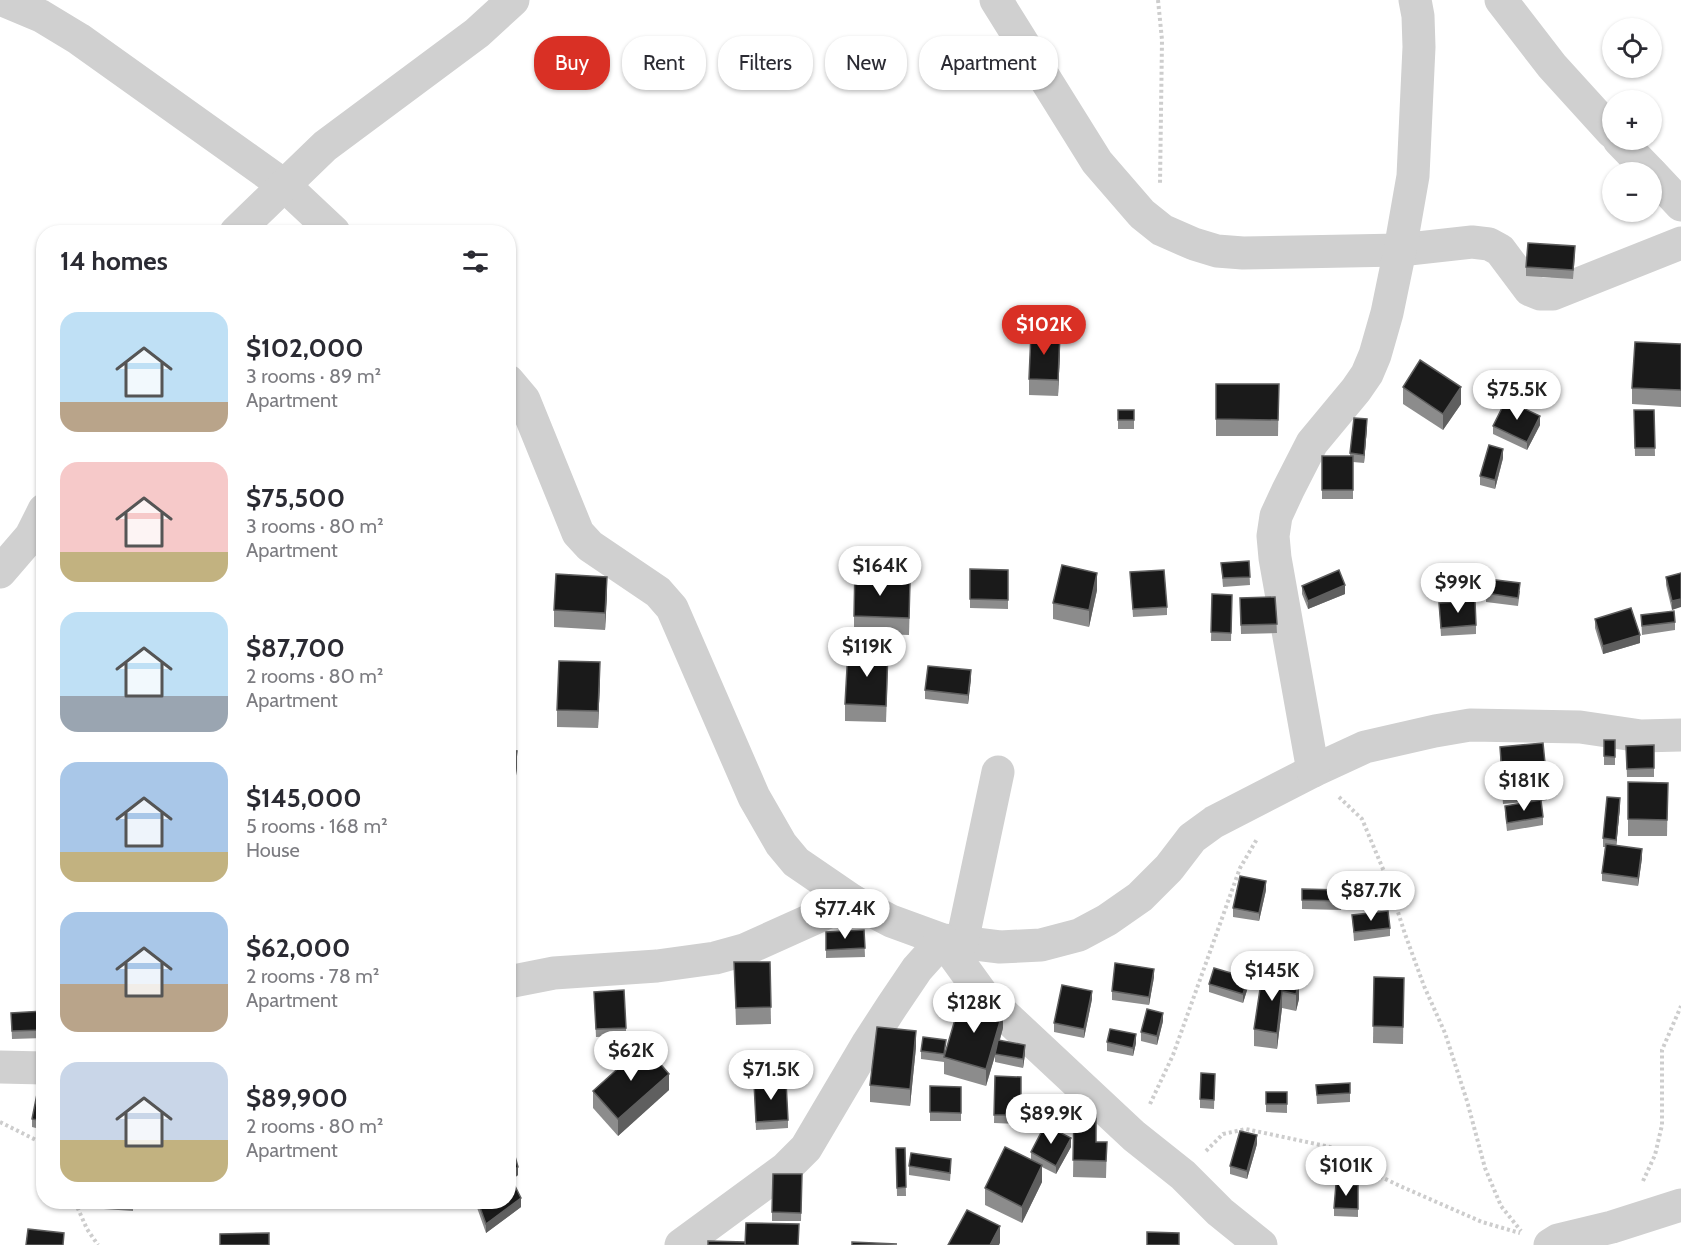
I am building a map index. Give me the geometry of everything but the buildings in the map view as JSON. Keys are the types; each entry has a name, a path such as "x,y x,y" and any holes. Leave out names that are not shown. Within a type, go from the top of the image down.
{"street":[{"path":"3,0 41,16 79,39 285,186 327,225"},
{"path":"243,225 325,146 477,33 513,0"},
{"path":"996,0 1097,162 1142,214 1162,230 1217,251 1243,253 1401,250 1472,242 1489,244 1500,250 1530,290 1553,294 1681,243"},
{"path":"1313,771 1273,536 1276,516 1312,442 1367,374 1387,314 1401,250 1413,176 1419,47 1415,0"},
{"path":"1501,0 1552,66 1602,121"},
{"path":"1629,150 1640,162"},
{"path":"1662,185 1681,205"},
{"path":"516,390 524,400 578,533 590,546 658,592 672,608 754,797 781,844 796,862 853,901 891,921 952,941 1000,947 1041,945 1079,935 1107,920 1140,897 1169,868 1192,838 1214,822 1365,747 1470,725 1580,727 1641,736 1681,735"},
{"path":"0,572 31,536 36,526"},
{"path":"681,1245 786,1168 806,1148 868,1043 917,969 952,941 998,772"},
{"path":"516,980 554,973 657,966 715,958 744,950 853,901"},
{"path":"952,941 982,994 1134,1136 1183,1175 1220,1212 1262,1245"},
{"path":"0,1067 36,1068"},
{"path":"1550,1245 1557,1240 1612,1227 1681,1205"}],"path":[{"path":"1158,0 1162,40 1160,152 1162,230"},
{"path":"1183,1175 1223,1134 1246,1129 1330,1147 1354,1156 1376,1174 1400,1186 1482,1221 1524,1234 1501,1206 1485,1168 1445,1033 1424,986 1388,881 1362,819 1313,771"},
{"path":"1134,1136 1173,1055 1240,868 1262,830"},
{"path":"1612,1227 1621,1209 1640,1187 1655,1155 1662,1125 1662,1050 1681,1006"},
{"path":"0,1122 36,1140"},
{"path":"78,1209 87,1229 98,1245"}]}
